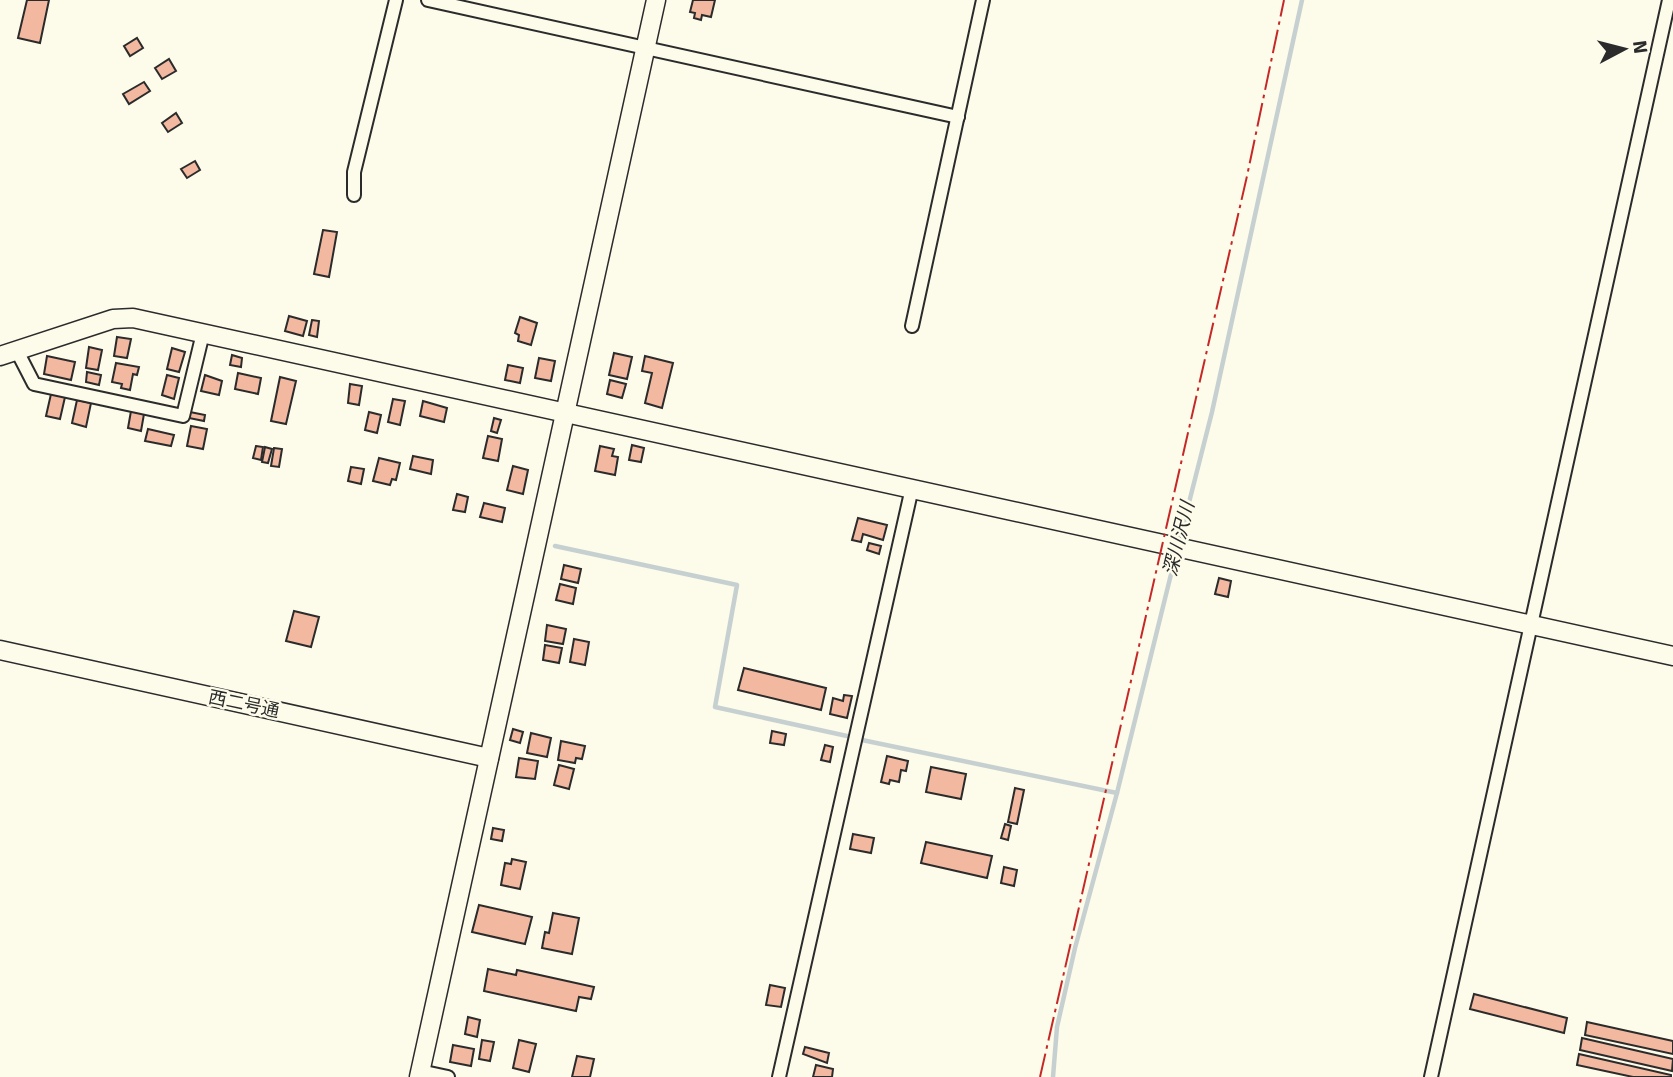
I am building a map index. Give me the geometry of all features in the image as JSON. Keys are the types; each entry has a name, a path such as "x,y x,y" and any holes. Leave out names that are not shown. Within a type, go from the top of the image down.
{"street":[{"path":"354,195 354,172 396,0"},
{"path":"428,0 958,117"},
{"path":"448,1077 420,1074 656,0"},
{"path":"912,326 983,0"},
{"path":"1431,1077 1669,0"},
{"path":"0,356 113,319 133,318 1673,656"},
{"path":"18,351 34,384 183,416 203,333"},
{"path":"779,1077 912,488"},
{"name":"西二号通","path":"0,650 489,758"}],"building":[{"path":"27,0 49,0 40,43 18,38"},
{"path":"693,0 715,0 711,17 702,15 701,20 694,18 695,13 690,12"},
{"path":"137,38 143,48 130,56 124,46"},
{"path":"169,59 176,71 162,79 155,68"},
{"path":"144,82 150,91 129,104 123,94"},
{"path":"176,113 182,123 168,132 162,123"},
{"path":"195,161 200,170 187,178 181,169"},
{"path":"323,230 337,232 329,277 314,274"},
{"path":"289,316 307,321 303,336 285,331"},
{"path":"520,317 537,323 531,345 518,341 519,335 515,333"},
{"path":"312,320 319,321 317,337 309,335"},
{"path":"117,337 131,339 127,358 114,356"},
{"path":"89,347 102,350 98,370 86,368"},
{"path":"172,348 185,352 179,372 167,369"},
{"path":"614,353 632,357 627,379 609,375"},
{"path":"232,355 242,358 241,367 230,365"},
{"path":"47,356 75,362 71,380 44,374"},
{"path":"645,356 673,363 662,408 645,403 652,373 642,371"},
{"path":"539,358 555,361 551,381 535,378"},
{"path":"116,363 139,367 137,375 133,374 130,390 121,388 122,384 112,382"},
{"path":"508,365 523,368 520,383 505,380"},
{"path":"87,372 101,375 99,385 86,382"},
{"path":"238,373 261,378 258,394 235,389"},
{"path":"167,375 179,378 174,399 162,395"},
{"path":"205,375 222,381 219,395 201,391"},
{"path":"280,377 296,381 286,424 271,421"},
{"path":"610,380 626,384 622,398 607,394"},
{"path":"350,384 362,386 359,405 348,403"},
{"path":"51,394 65,397 60,419 46,416"},
{"path":"393,399 405,401 400,425 388,422"},
{"path":"77,400 91,403 86,427 72,423"},
{"path":"423,401 447,408 444,422 420,416"},
{"path":"131,411 144,414 141,431 128,428"},
{"path":"190,412 205,415 204,421 189,418"},
{"path":"369,412 381,415 377,433 365,430"},
{"path":"494,418 501,420 497,433 491,431"},
{"path":"191,426 207,429 203,449 187,446"},
{"path":"148,429 174,435 171,446 145,441"},
{"path":"488,436 502,439 498,461 483,458"},
{"path":"632,445 644,448 641,462 629,460"},
{"path":"256,446 263,447 261,460 253,458"},
{"path":"600,446 614,449 612,456 618,457 615,475 595,471"},
{"path":"265,447 272,449 268,463 262,462"},
{"path":"274,448 282,449 279,467 271,466"},
{"path":"413,456 433,460 431,474 410,469"},
{"path":"379,458 400,463 396,480 392,479 390,485 373,481"},
{"path":"513,466 528,470 523,494 507,490"},
{"path":"351,467 364,469 361,484 348,481"},
{"path":"457,494 468,497 465,512 453,510"},
{"path":"484,503 505,508 502,522 480,517"},
{"path":"858,518 887,525 883,540 863,534 861,542 852,540"},
{"path":"869,543 881,546 879,554 867,550"},
{"path":"564,565 581,569 578,583 561,579"},
{"path":"1219,578 1231,581 1228,597 1215,594"},
{"path":"560,584 576,588 573,604 556,600"},
{"path":"294,611 319,617 311,647 286,641"},
{"path":"547,625 566,629 563,644 545,641"},
{"path":"574,639 589,642 585,665 570,662"},
{"path":"545,645 562,648 559,663 543,660"},
{"path":"744,668 826,688 821,710 738,690"},
{"path":"844,695 852,696 847,718 830,714 833,698 843,701"},
{"path":"513,729 523,732 520,743 510,740"},
{"path":"772,731 786,734 784,745 770,743"},
{"path":"531,733 551,738 547,757 527,753"},
{"path":"561,741 585,746 582,759 576,758 575,763 558,760"},
{"path":"825,745 833,747 830,762 821,760"},
{"path":"887,756 908,761 906,771 901,770 899,782 881,782"},
{"path":"519,758 538,761 535,779 516,777"},
{"path":"559,765 574,769 569,789 554,785"},
{"path":"931,767 966,774 961,799 926,792"},
{"path":"1015,788 1024,790 1017,824 1008,822"},
{"path":"1005,824 1011,826 1008,840 1001,838"},
{"path":"493,828 504,830 502,841 491,839"},
{"path":"853,834 874,838 871,853 850,849"},
{"path":"926,842 992,856 987,878 921,863"},
{"path":"512,859 526,862 520,889 501,885 505,863 511,864"},
{"path":"1004,867 1017,870 1014,886 1001,883"},
{"path":"479,905 532,917 525,944 472,932"},
{"path":"553,913 579,918 572,954 542,948 545,932 549,933"},
{"path":"488,969 516,975 517,970 594,987 591,999 579,997 576,1011 484,991"},
{"path":"770,985 785,988 781,1007 766,1005"},
{"path":"1474,994 1567,1018 1564,1033 1470,1009"},
{"path":"468,1017 480,1020 477,1037 465,1034"},
{"path":"1587,1022 1673,1041 1673,1054 1585,1035"},
{"path":"1582,1038 1673,1059 1672,1071 1580,1050"},
{"path":"482,1040 494,1042 490,1061 479,1059"},
{"path":"519,1040 536,1044 529,1072 513,1068"},
{"path":"453,1045 474,1049 471,1066 450,1062"},
{"path":"805,1047 829,1053 827,1063 803,1054"},
{"path":"1579,1054 1671,1077 1633,1077 1577,1065"},
{"path":"577,1056 594,1059 590,1077 572,1077"},
{"path":"816,1065 833,1069 832,1077 813,1077"}],"waterway":[{"name":"深川沢川","path":"1179,542 1212,412 1302,0"},
{"path":"555,546 737,585 715,707 847,736"},
{"name":"深川沢川","path":"1053,1077 1057,1027 1075,948 1117,793 1177,550"},
{"path":"862,740 1117,793"}],"power":[{"path":"1040,1077 1247,176 1284,0"}]}
